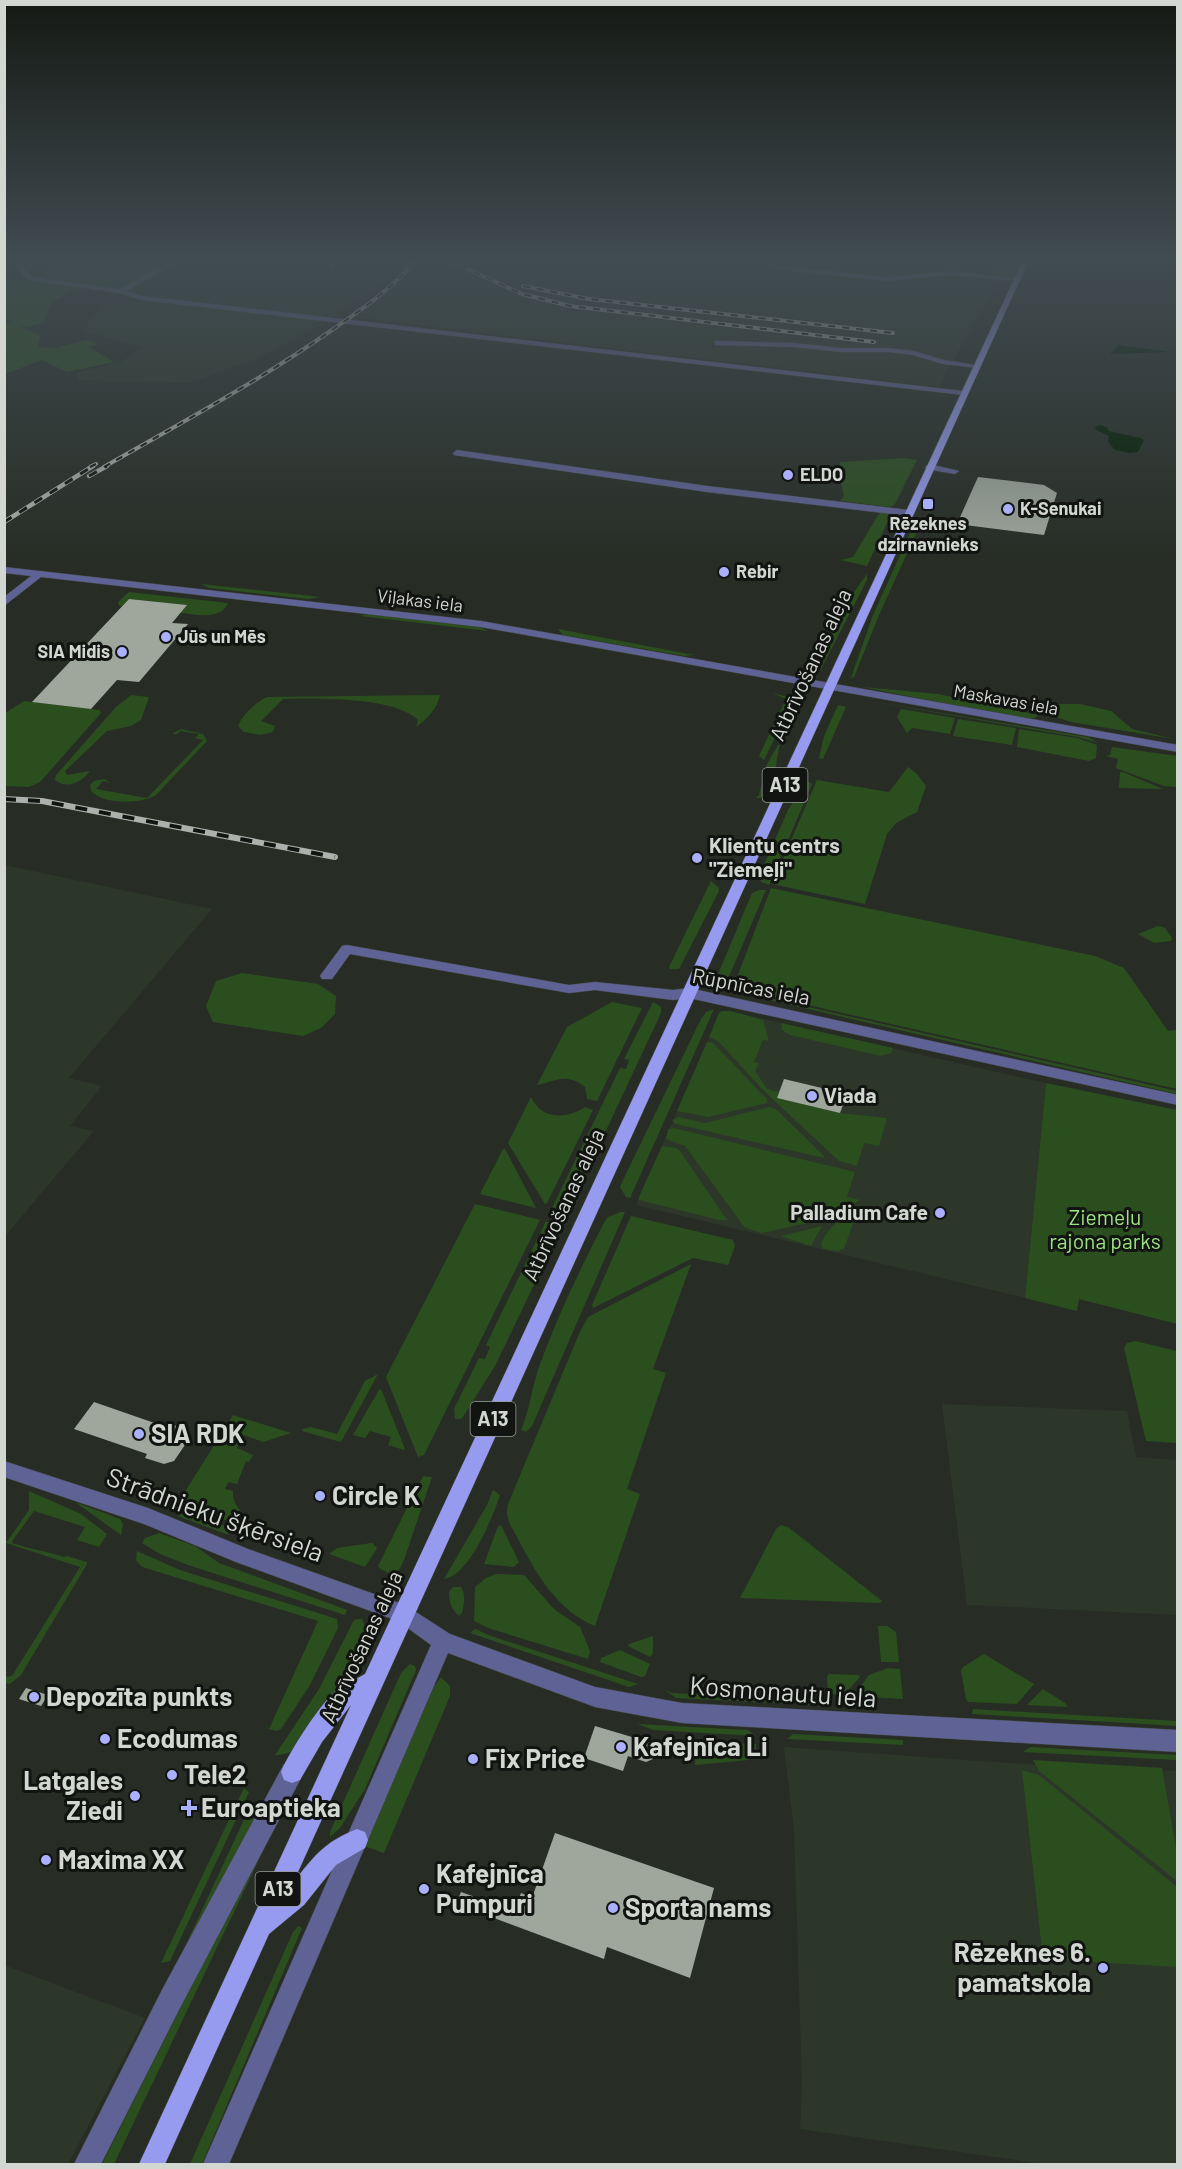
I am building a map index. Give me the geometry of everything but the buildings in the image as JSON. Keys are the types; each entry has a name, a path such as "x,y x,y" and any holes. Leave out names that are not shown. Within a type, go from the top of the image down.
{"main road":[{"name":"Atbrīvošanas aleja","path":"153,2164 978,361"},
{"path":"292,1772 314,1735 346,1695 374,1681"},
{"path":"260,1928 296,1897 328,1857 357,1840"}],"street":[{"path":"688,361 963,393"},
{"path":"940,361 976,366"},
{"path":"457,453 707,489 909,513"},
{"path":"929,468 955,471"},
{"name":"Viļakas iela","path":"4,570 481,624 829,687"},
{"path":"4,603 39,574"},
{"name":"Maskavas iela","path":"829,687 1178,749"},
{"name":"Rūpnīcas iela","path":"327,976 347,949 569,989 595,986 673,995 689,993 1178,1100"},
{"name":"Strādnieku šķērsiela","path":"4,1469 148,1517 243,1556 405,1614"},
{"name":"Kosmonautu iela","path":"405,1614 443,1641 595,1696 682,1713 1178,1741"},
{"path":"216,2164 443,1641"},
{"path":"87,2164 172,1997 292,1772"}],"shaded area":[{"path":"122,361 250,361 189,383 77,380 77,372"},
{"path":"721,361 953,361 938,387"},
{"path":"1100,425 1107,427 1109,431 1144,440 1138,452 1115,450 1108,442 1109,436 1096,430 1095,427"},
{"path":"5,865 212,909 69,1078 102,1086 70,1126 94,1131 5,1236"},
{"path":"729,1011 1046,1083 1025,1298 636,1205 720,1014"},
{"path":"942,1404 1127,1411 1136,1457 1177,1460 1177,1615 967,1605"},
{"path":"784,1747 1008,1763 1177,1771 1177,2164 1044,2164 800,2129 802,2085 794,1829"},
{"path":"4,1965 145,2018 68,2164 5,2164"}],"green space":[{"path":"5,361 39,361 5,374"},
{"path":"45,361 114,362 67,372"},
{"path":"904,458 917,460 895,504 890,507 840,501 844,496 838,472 840,462"},
{"path":"880,512 888,512 889,519 867,566 840,560 853,557"},
{"path":"924,516 854,677 851,678 873,615 917,519"},
{"path":"867,574 867,580 821,669 817,674 812,672 837,616"},
{"path":"201,584 321,597 308,599 209,588"},
{"path":"129,592 228,603 219,612 207,615 180,613 186,605 130,599 119,606 118,602"},
{"path":"367,614 480,627 488,631 360,616"},
{"path":"558,629 694,655 684,656 563,635"},
{"path":"862,687 938,694 1039,715 1026,719"},
{"path":"772,693 793,700 764,760 759,756 786,699"},
{"path":"131,695 149,697 141,720 131,726 107,731 65,771 67,775 90,771 83,778 69,784 55,780 56,775 116,707"},
{"path":"440,695 431,713 416,727 418,720 407,712 392,707 354,700 315,699 283,699 261,721 275,726 273,732 261,735 244,732 238,726 250,709 267,697"},
{"path":"856,699 1088,737 1098,743 1078,737"},
{"path":"24,701 100,710 101,713 40,782 29,787 5,786 5,713"},
{"path":"1051,704 1080,704 1111,711 1132,729 1174,739 1071,722 1053,716"},
{"path":"838,705 846,707 823,759 819,758 824,736"},
{"path":"901,709 955,718 950,734 912,728 907,733 897,717"},
{"path":"958,719 1016,728 1012,745 953,736"},
{"path":"181,729 203,734 207,741 156,795 142,800 123,802 104,799 91,791 90,785 94,781 104,779 111,783 103,781 96,789 147,798 203,740 195,738 199,734 180,731 172,734"},
{"path":"1019,729 1077,738 1097,745 1096,758 1089,761 1017,747"},
{"path":"780,745 770,788 766,794 756,798 759,795 767,764"},
{"path":"1112,747 1177,756 1177,787 1164,786 1116,768 1118,759 1106,756 1110,755"},
{"path":"908,767 926,786 917,812 896,823 887,834 865,904 772,884 817,780 889,792"},
{"path":"1120,772 1123,772 1163,789 1119,788"},
{"path":"807,781 812,784 769,885 761,882 759,876 788,810"},
{"path":"711,881 719,888 719,891 679,969 670,969 669,967"},
{"path":"771,888 1095,956 1124,968 1168,1031 1177,1030 1177,1089 733,988"},
{"path":"766,890 727,981 716,979 752,893"},
{"path":"1158,926 1165,928 1172,938 1171,941 1154,943 1138,934"},
{"path":"242,973 318,984 336,996 335,1014 321,1028 303,1036 213,1022 206,1006 216,981"},
{"path":"734,990 1177,1091 1177,1094 730,991"},
{"path":"612,1002 642,1008 597,1101 587,1099 585,1087 572,1080 561,1079 537,1085 567,1027"},
{"path":"653,1002 661,1007 661,1013 573,1201 564,1209 552,1208 620,1068 626,1069 629,1060 624,1059"},
{"path":"714,1009 630,1198 626,1197 620,1187 623,1180 701,1019 706,1012"},
{"path":"722,1011 763,1020 769,1041 763,1040 754,1062 759,1063 755,1071 767,1089 779,1092 777,1098 840,1113 887,1118 879,1146 864,1143 857,1166 839,1161 765,1092 718,1041 709,1037"},
{"path":"781,1023 893,1048 891,1053 881,1056 790,1035 782,1030"},
{"path":"707,1042 713,1043 767,1099 767,1103 708,1117 677,1111"},
{"name":"Ziemeļu rajona parks","path":"1046,1083 1177,1110 1177,1324 1079,1299 1077,1311 1025,1298"},
{"path":"531,1097 541,1110 554,1115 567,1115 585,1107 593,1110 545,1204 508,1143"},
{"path":"769,1107 776,1109 824,1158 676,1124 672,1120 679,1117 705,1123"},
{"path":"674,1128 855,1172 847,1197 860,1200 835,1215 826,1213 817,1215 812,1222 762,1233 745,1228 685,1146 666,1139 668,1129"},
{"path":"662,1146 677,1148 680,1151 727,1220 639,1200"},
{"path":"505,1149 536,1208 480,1194"},
{"path":"475,1204 540,1220 424,1455 418,1457 386,1377"},
{"path":"858,1209 844,1249 837,1251 823,1249 821,1243 832,1227"},
{"path":"625,1212 532,1426 526,1432 521,1430 540,1364 570,1291 605,1221 608,1217"},
{"path":"631,1216 733,1240 735,1246 728,1265 693,1258 593,1308 592,1305"},
{"path":"546,1221 556,1225 559,1233 495,1366 463,1417 455,1419 454,1409 479,1358 485,1359 490,1347 486,1345"},
{"path":"822,1226 811,1246 781,1236"},
{"path":"691,1264 653,1369 666,1373 627,1489 640,1494 595,1626 569,1611 540,1578 509,1522 508,1504 588,1317"},
{"path":"1135,1341 1177,1351 1177,1443 1146,1441 1124,1348 1127,1343"},
{"path":"378,1374 341,1442 302,1431 311,1427 337,1434 365,1381"},
{"path":"381,1389 404,1450 388,1445 391,1437 370,1431 365,1438 353,1435"},
{"path":"233,1415 291,1433 263,1442 244,1435 237,1448 253,1455 249,1462 246,1461 237,1484 228,1482 225,1489 233,1491 235,1503 246,1519 242,1526 178,1503"},
{"path":"423,1476 432,1477 404,1560 396,1576 378,1566"},
{"path":"493,1490 500,1495 479,1544 462,1568 444,1579 487,1505"},
{"path":"29,1491 81,1514 107,1534 99,1547 77,1540 85,1527 34,1511 13,1540 12,1543 67,1556 87,1562 87,1564 21,1675 10,1684 5,1683 5,1677 12,1676 80,1567 6,1543 29,1510"},
{"path":"75,1502 120,1519 123,1524 121,1535"},
{"path":"175,1507 239,1531 226,1534 180,1517"},
{"path":"501,1525 519,1562 514,1567 484,1564 498,1526"},
{"path":"781,1525 788,1527 882,1601 879,1603 740,1598 776,1529"},
{"path":"159,1533 195,1546 219,1563 347,1610 345,1615 188,1565 160,1554 142,1543 145,1538"},
{"path":"372,1543 377,1548 365,1567 329,1554 337,1548"},
{"path":"137,1551 180,1570 337,1619 338,1628 310,1685 281,1729 277,1731 269,1729 318,1621 142,1567 136,1560"},
{"path":"496,1574 524,1575 554,1609 580,1627 590,1651 588,1659 488,1628 474,1621 475,1587 486,1578"},
{"path":"453,1587 461,1587 464,1593 463,1610 459,1616 450,1602 449,1592"},
{"path":"362,1619 366,1630 366,1642 357,1663 328,1701 302,1743 289,1752 275,1755 319,1689 354,1620"},
{"path":"878,1626 887,1626 896,1632 899,1662 881,1662"},
{"path":"475,1629 638,1684 629,1687 470,1633"},
{"path":"653,1636 653,1653 650,1657 628,1646 629,1644"},
{"path":"620,1650 650,1664 645,1676 641,1677 600,1662 601,1658"},
{"path":"984,1654 1034,1684 1017,1704 968,1702 966,1699 961,1671 963,1667"},
{"path":"410,1664 415,1666 416,1670 365,1789 340,1828 330,1837 330,1832 401,1673"},
{"path":"888,1668 900,1669 903,1699 853,1696 869,1675"},
{"path":"829,1674 860,1677 844,1695 828,1694 827,1677"},
{"path":"441,1677 450,1686 450,1696 384,1853 364,1846 434,1687"},
{"path":"1043,1689 1065,1703 1068,1707 1027,1705"},
{"path":"665,1690 672,1693 818,1701 814,1705 676,1698"},
{"path":"973,1709 1177,1721 1177,1726 972,1714"},
{"path":"637,1724 748,1730 755,1736 654,1730"},
{"path":"793,1734 903,1740 903,1745 787,1739"},
{"path":"695,1741 756,1744 756,1753 748,1760 695,1765"},
{"path":"1030,1747 1177,1755 1177,1760 1023,1752"},
{"path":"1033,1760 1162,1768 1177,1854 1177,1881 1039,1771"},
{"path":"1022,1770 1039,1775 1177,1887 1177,1967 1043,1959"},
{"path":"244,1788 249,1792 170,1961 161,1963"},
{"path":"248,1811 261,1816 187,1949 182,1953"},
{"path":"274,1828 114,2164 102,2164 215,1939"},
{"path":"298,1926 302,1928 202,2164 190,2164 293,1932"}],"railway":[{"path":"104,467 285,361"},
{"path":"90,467 96,464"},
{"path":"4,522 93,466"},
{"path":"89,476 107,466"},
{"path":"4,799 42,801 335,857"}],"place":[{"name":"ELDO","path":"788,475"},
{"name":"Rēzeknes dzirnavnieks","path":"928,504"},
{"name":"K-Senukai","path":"1008,509"},
{"name":"Rebir","path":"724,572"},
{"name":"Jūs un Mēs","path":"166,637"},
{"name":"SIA Midis","path":"122,652"},
{"name":"Klientu centrs \"Ziemeļi\"","path":"697,858"},
{"name":"Viada","path":"812,1096"},
{"name":"Palladium Cafe","path":"940,1213"},
{"name":"SIA RDK","path":"139,1434"},
{"name":"Circle K","path":"320,1496"},
{"name":"Depozīta punkts","path":"34,1697"},
{"name":"Ecodumas","path":"105,1739"},
{"name":"Kafejnīca Li","path":"621,1747"},
{"name":"Fix Price","path":"473,1759"},
{"name":"Tele2","path":"172,1775"},
{"name":"Latgales Ziedi","path":"135,1796"},
{"name":"Euroaptieka","path":"189,1808"},
{"name":"Maxima XX","path":"46,1860"},
{"name":"Kafejnīca Pumpuri","path":"424,1889"},
{"name":"Sporta nams","path":"613,1908"},
{"name":"Rēzeknes 6. pamatskola","path":"1103,1968"}]}
